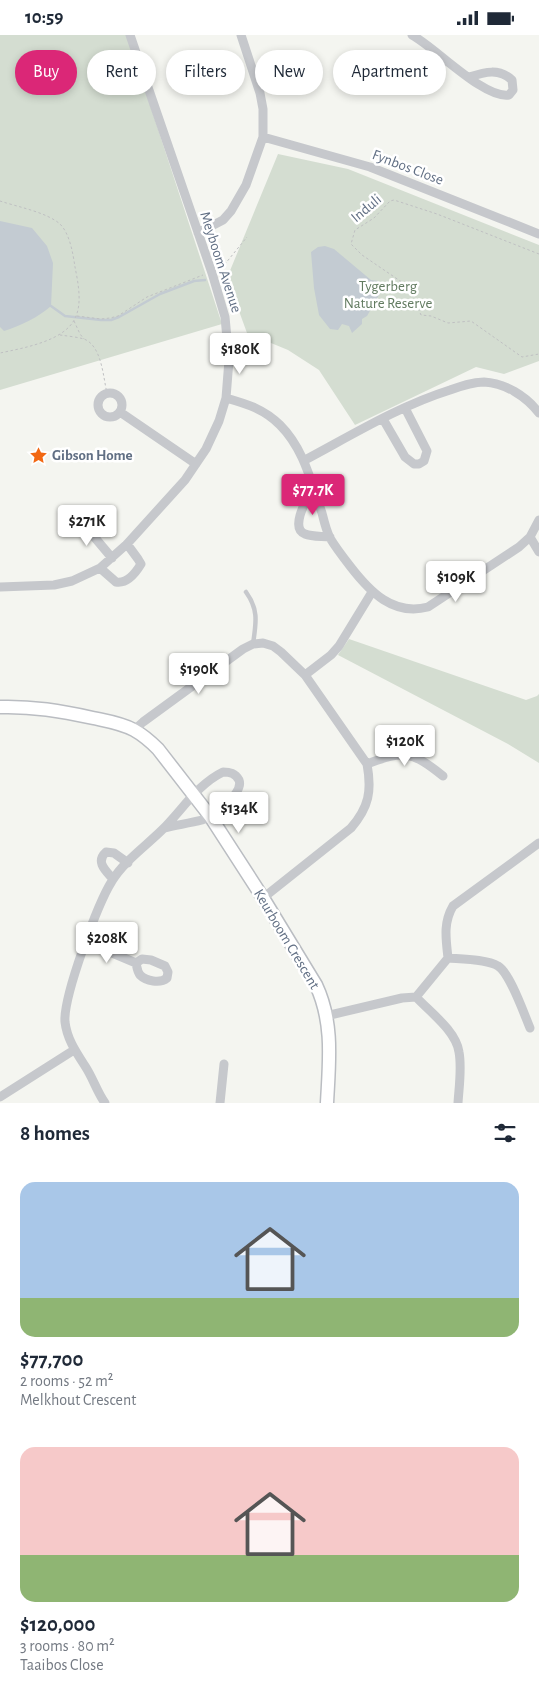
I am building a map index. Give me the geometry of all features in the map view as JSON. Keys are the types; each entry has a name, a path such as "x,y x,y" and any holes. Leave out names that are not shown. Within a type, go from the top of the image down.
{"street":[{"name":"Meyboom Avenue","path":"0,587 54,585 72,581 100,568 112,558 185,480 214,434 226,398 229,360 228,332 225,317 212,273 130,35"},
{"path":"198,233 223,220 231,211 246,185 263,137 263,109 260,93 241,35"},
{"path":"412,35 469,77"},
{"name":"Fynbos Close","path":"263,137 370,167 539,234"},
{"path":"305,460 405,407 468,384 483,382 499,385 511,390 531,403 539,413"},
{"path":"108,393 119,397 122,404 120,412 113,417 106,417 98,408 98,400 108,393"},
{"path":"226,398 250,405 266,413 285,431 305,460 330,537 372,592 394,605 418,610 428,607 519,547 530,537 539,520"},
{"path":"383,419 405,457 414,464 424,461 427,451 405,407"},
{"path":"120,412 196,464"},
{"path":"313,487 300,515 298,526 304,534 330,537"},
{"path":"80,520 112,558"},
{"path":"530,537 539,552"},
{"path":"100,568 116,582 124,582 129,579 141,564 127,544"},
{"path":"306,675 339,646 372,592"},
{"path":"134,730 235,654 253,643 263,643 272,646 306,675 367,764 369,777 367,804 362,816 351,828 264,897"},
{"name":"Keurboom Crescent","path":"0,707 20,706 49,709 112,722 134,730 154,745 210,816 264,897 322,997 330,1040 327,1103"},
{"path":"367,764 387,756 401,754 425,761 443,776"},
{"path":"105,1103 74,1050 67,1032 65,1019 70,992 101,901 113,879 164,828 193,795 223,772 229,772 237,777 240,783 238,792 210,816 164,828"},
{"path":"326,1016 394,999 416,997 448,958 446,942 447,916 453,906 539,843"},
{"path":"113,879 102,867 102,855 106,852 114,853 128,863"},
{"path":"86,942 136,963"},
{"path":"448,958 488,962 498,965 509,980 530,1028"},
{"path":"416,997 457,1042 460,1052 458,1103"},
{"path":"0,1097 74,1050"},
{"path":"220,1103 224,1064"}],"lane":[{"path":"246,592 256,611 253,643"}],"path":[{"name":"Induli","path":"539,254 437,214 394,200 390,201 374,218 355,230 351,244 362,255 409,287 421,315 431,316 448,323 471,321 522,357 539,354"},
{"path":"0,201 44,215 60,225 68,238 75,265 79,295 76,316 59,335 36,345 0,353"},
{"path":"76,316 101,319 118,316 147,297 212,273 225,264 247,237"},
{"path":"74,320 80,334 97,353 108,393"},
{"path":"59,335 84,339"}],"green space":[{"path":"0,35 127,35 132,50 87,50 87,95 147,95 222,324 0,390"},
{"name":"Tygerberg Nature Reserve","path":"278,154 348,169 539,245 539,361 504,374 476,367 355,425 319,370 288,350 247,333 227,278"},
{"path":"349,639 526,700 539,694 539,763 508,744 338,655"}],"shaded area":[{"path":"0,221 32,228 47,246 53,263 51,306 29,321 4,331 0,327"},
{"path":"325,246 334,249 371,280 378,281 384,286 367,316 362,319 362,324 352,333 349,326 342,324 338,330 330,329 319,315 314,288 311,252 318,247"}],"waterway":[{"path":"51,306 65,316 111,320 160,294 194,281 205,280"}],"place":[{"name":"Gibson Home","path":"38,455"}]}
